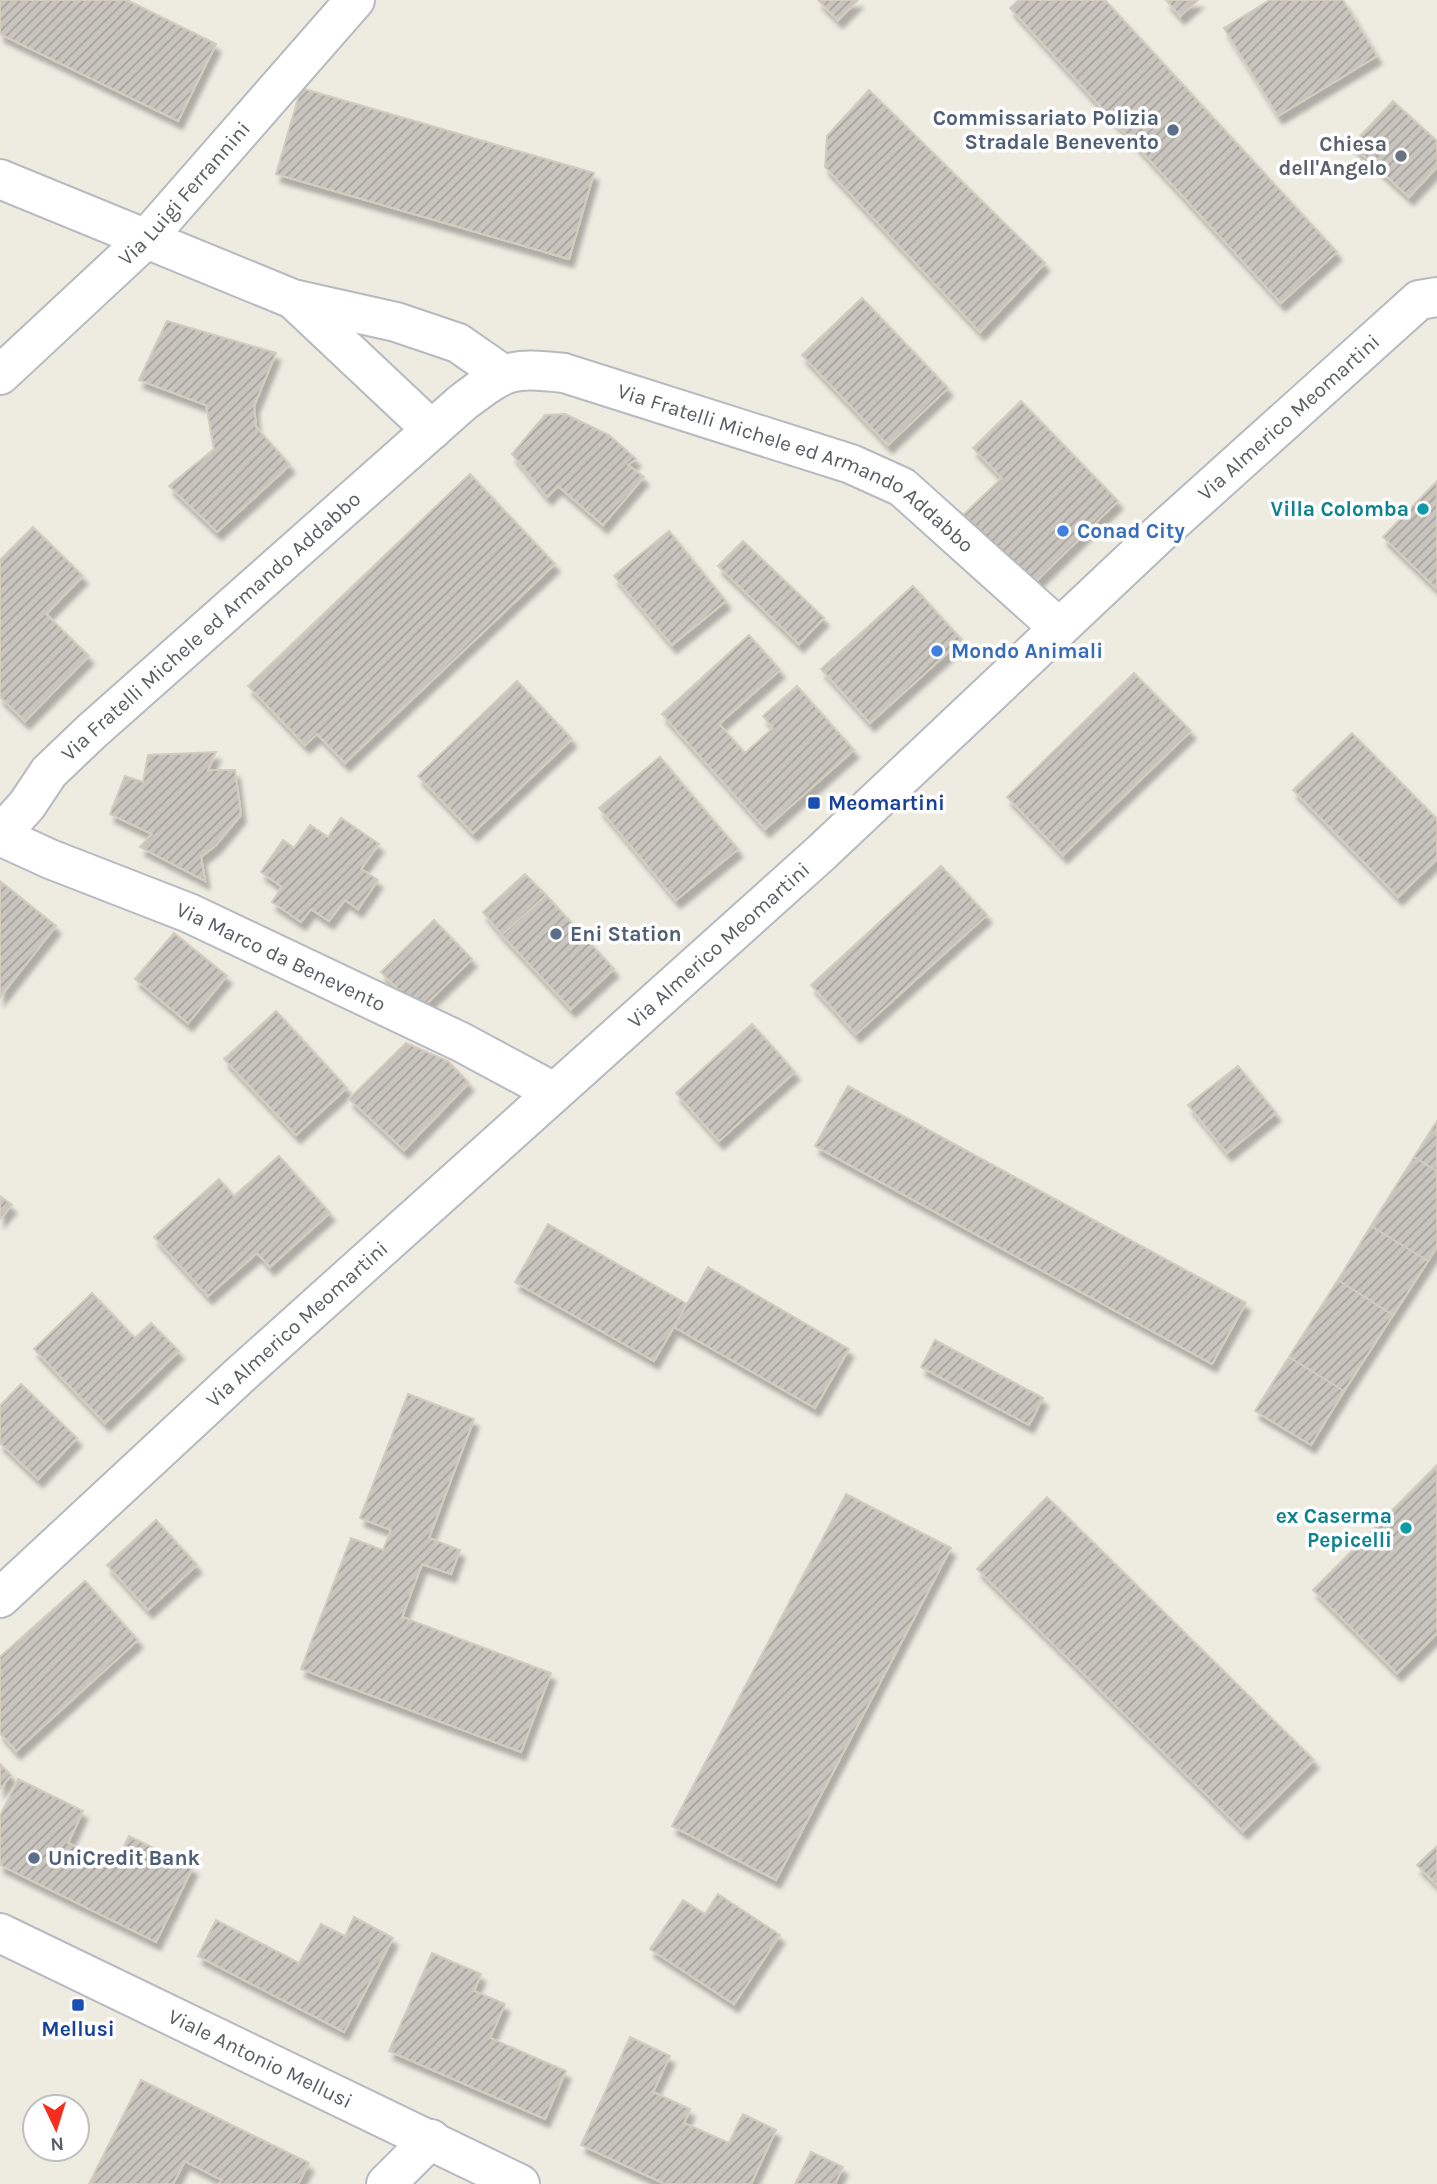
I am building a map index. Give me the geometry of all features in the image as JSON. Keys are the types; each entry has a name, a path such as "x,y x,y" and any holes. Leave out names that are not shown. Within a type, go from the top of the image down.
{"street":[{"name":"Via Luigi Ferrannini","path":"0,375 145,240 302,57 355,0"},
{"path":"0,179 293,299 396,322 458,343 501,373"},
{"name":"Via Almerico Meomartini","path":"0,1598 240,1375 821,853 1157,535 1431,293"},
{"path":"293,299 432,430"},
{"name":"Via Fratelli Michele ed Armando Addabbo","path":"0,836 27,805 49,772 92,731 432,430 501,373 531,370 564,373 851,464 902,486 1059,628"},
{"name":"Via Marco da Benevento","path":"0,836 50,859 189,913 461,1042 554,1092"},
{"name":"Viale Antonio Mellusi","path":"0,1933 520,2184"},
{"path":"386,2184 431,2139"}],"building":[{"path":"0,0 127,0 216,44 178,121 0,34"},
{"path":"818,0 858,0 838,20"},
{"name":"Commissariato Polizia Stradale Benevento","path":"1019,0 1105,0 1337,252 1281,303 1010,8"},
{"path":"1166,0 1198,0 1180,16"},
{"path":"1270,0 1343,0 1377,56 1278,116 1224,28"},
{"path":"301,88 594,173 569,259 276,174"},
{"path":"869,90 1045,263 980,332 825,167 827,136"},
{"name":"Chiesa dell'Angelo","path":"1393,101 1437,141 1437,167 1409,197 1352,145"},
{"path":"862,298 948,388 888,445 802,355"},
{"path":"167,321 276,353 254,406 256,427 290,465 217,532 169,486 214,449 206,405 139,380"},
{"path":"1021,401 1118,501 1032,585 963,515 1002,478 973,448"},
{"path":"565,414 609,435 636,459 628,465 644,477 603,525 558,486 547,497 512,454 545,415"},
{"path":"470,474 555,564 345,763 317,734 305,745 248,686"},
{"name":"Villa Colomba","path":"1437,481 1437,589 1383,537"},
{"path":"33,527 83,576 46,614 89,656 25,721 0,697 0,560"},
{"path":"669,531 726,601 672,645 614,576"},
{"path":"743,541 824,618 799,644 718,566"},
{"path":"913,586 962,640 870,723 821,669"},
{"path":"749,635 780,670 719,724 745,753 773,728 763,716 797,686 854,750 765,829 662,714"},
{"path":"1134,673 1191,731 1063,855 1007,797"},
{"path":"517,681 572,739 473,833 418,776"},
{"path":"1352,733 1437,819 1437,859 1398,897 1293,790"},
{"path":"216,752 208,770 235,770 241,815 216,845 201,857 205,881 140,847 152,834 110,814 125,776 143,782 148,755"},
{"path":"660,757 738,849 676,900 599,808"},
{"path":"341,818 379,844 361,869 378,880 358,909 345,900 329,921 311,909 301,922 272,902 282,887 261,872 283,840 294,848 310,825 328,837"},
{"path":"941,866 987,915 856,1034 811,985"},
{"path":"525,874 546,895 502,935 483,912"},
{"path":"0,881 56,926 0,997"},
{"path":"546,895 614,969 571,1009 502,935"},
{"path":"434,920 472,959 419,1011 381,972"},
{"path":"174,933 227,976 188,1023 135,979"},
{"path":"276,1011 347,1088 296,1135 224,1059"},
{"path":"752,1024 795,1072 719,1141 676,1093"},
{"path":"406,1043 448,1061 469,1083 404,1150 349,1099"},
{"path":"1238,1066 1276,1113 1227,1153 1188,1105"},
{"path":"848,1086 1246,1303 1212,1364 815,1146"},
{"path":"1437,1121 1437,1171 1414,1157"},
{"path":"279,1156 330,1213 270,1267 257,1253 208,1296 154,1237 219,1179 234,1196"},
{"path":"1414,1157 1437,1171 1437,1247 1428,1261 1371,1226"},
{"path":"0,1196 12,1205 0,1219"},
{"path":"548,1224 687,1304 654,1361 515,1282"},
{"path":"1371,1226 1428,1261 1393,1315 1338,1280"},
{"path":"708,1267 849,1349 815,1408 674,1327"},
{"path":"1338,1280 1393,1315 1344,1391 1289,1357"},
{"path":"92,1293 135,1338 151,1323 179,1351 105,1423 34,1349"},
{"path":"935,1340 1043,1398 1029,1425 921,1367"},
{"path":"1289,1357 1344,1391 1311,1445 1255,1411"},
{"path":"21,1384 77,1438 38,1479 0,1443 0,1406"},
{"path":"408,1394 474,1419 429,1538 460,1550 451,1574 422,1564 402,1617 551,1673 521,1752 301,1669 351,1538 383,1550 391,1530 360,1518"},
{"name":"ex Caserma Pepicelli","path":"1437,1465 1437,1633 1397,1673 1313,1590"},
{"path":"846,1494 951,1548 776,1880 672,1826"},
{"path":"1047,1497 1314,1760 1243,1831 977,1569"},
{"path":"156,1520 197,1565 148,1610 107,1565"},
{"path":"85,1581 138,1640 16,1751 0,1733 0,1657"},
{"path":"0,1764 11,1775 0,1789"},
{"path":"18,1779 83,1811 68,1843 114,1866 129,1836 193,1867 156,1942 0,1865 0,1816"},
{"path":"1437,1846 1437,1885 1417,1865"},
{"path":"718,1894 780,1935 734,2004 650,1949 683,1900 705,1914"},
{"path":"354,1917 393,1938 344,2032 198,1956 216,1920 299,1963 321,1924 345,1936"},
{"path":"432,1953 481,1974 474,1991 505,2004 490,2038 566,2071 545,2119 389,2051"},
{"path":"630,2037 670,2056 653,2092 690,2109 684,2123 729,2143 743,2114 776,2130 751,2184 665,2184 581,2145"},
{"path":"141,2080 309,2163 298,2184 219,2184 222,2180 185,2161 173,2184 89,2184"},
{"path":"811,2152 843,2167 835,2184 795,2184"}],"place":[{"name":"Commissariato Polizia Stradale Benevento","path":"1173,130"},
{"name":"Chiesa dell'Angelo","path":"1401,156"},
{"name":"Villa Colomba","path":"1423,509"},
{"name":"Conad City","path":"1063,531"},
{"name":"Mondo Animali","path":"937,651"},
{"name":"Meomartini","path":"814,803"},
{"name":"Eni Station","path":"556,934"},
{"name":"ex Caserma Pepicelli","path":"1406,1528"},
{"name":"UniCredit Bank","path":"34,1858"},
{"name":"Mellusi","path":"78,2005"}]}
